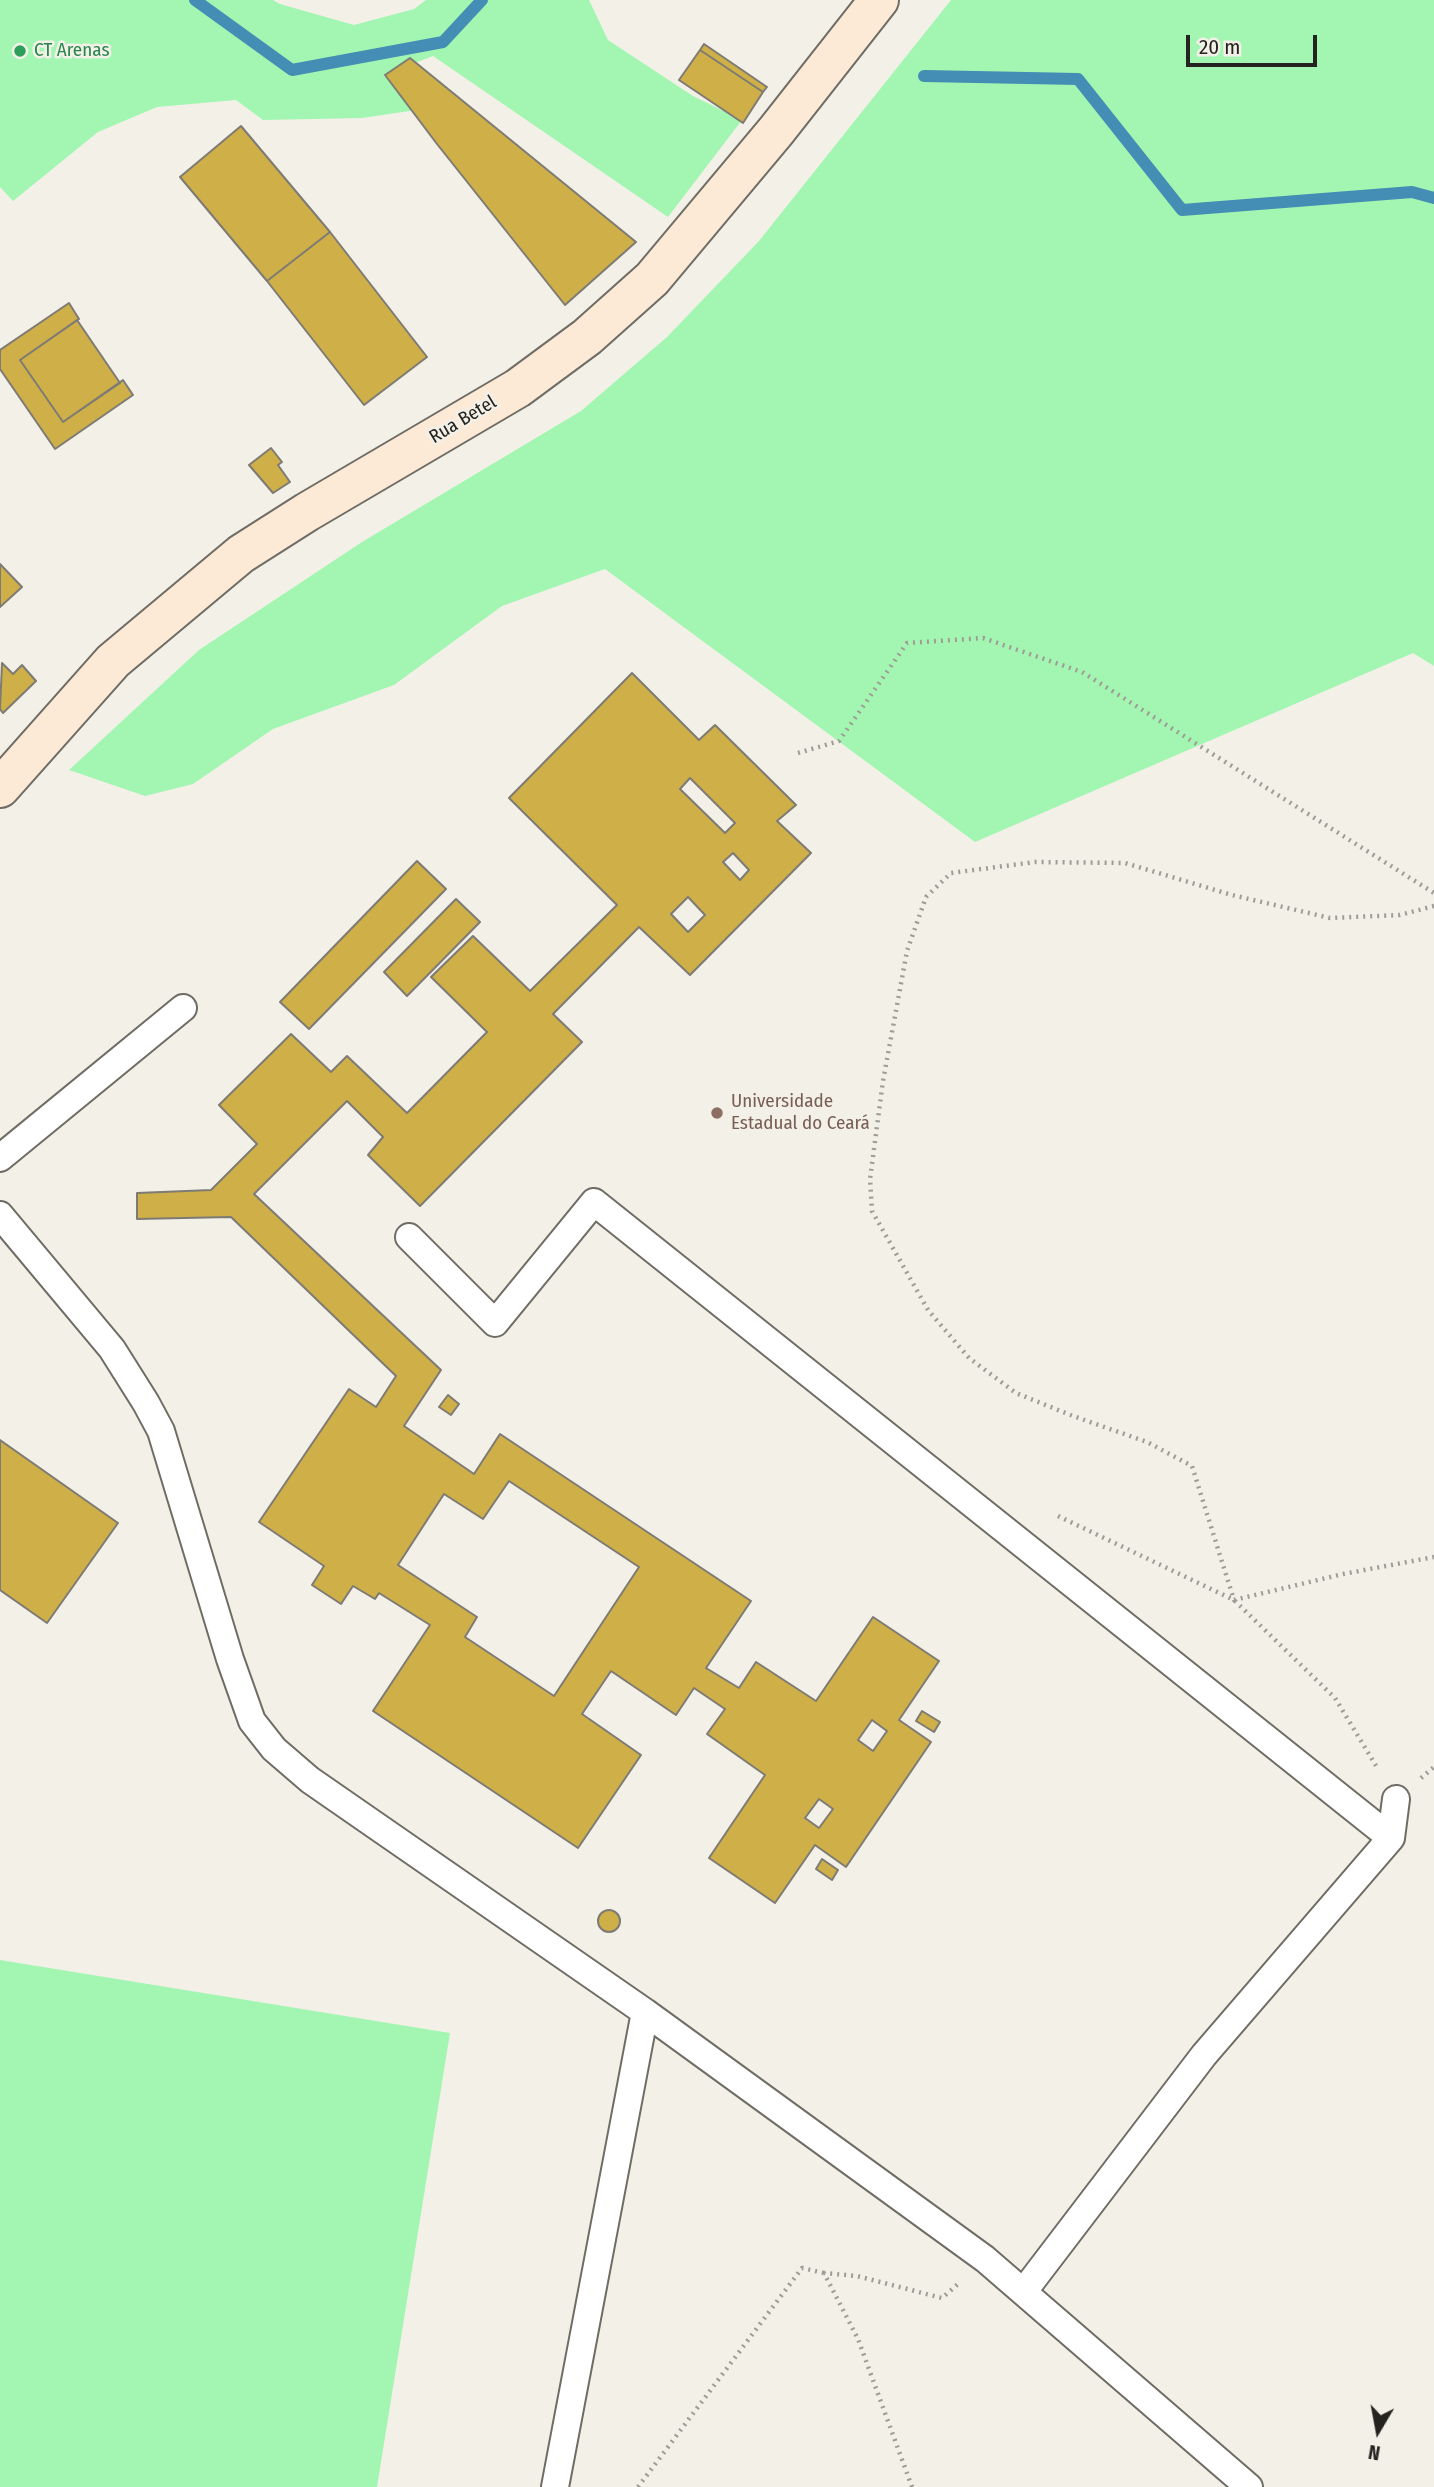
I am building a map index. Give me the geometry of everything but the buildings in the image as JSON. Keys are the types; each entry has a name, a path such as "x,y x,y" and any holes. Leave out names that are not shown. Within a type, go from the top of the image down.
{"street":[{"name":"Rua Betel","path":"0,788 113,661 241,554 518,387 587,337 652,279 768,141 879,0"}],"lane":[{"path":"0,1158 183,1008"},
{"path":"409,1237 495,1323 594,1202 1391,1838"},
{"path":"0,1216 112,1349 161,1431 251,1721 274,1749 310,1780 645,2012 985,2259 1249,2487"},
{"path":"1024,2291 1204,2054 1391,1838 1396,1798"},
{"path":"555,2487 645,2012"}],"path":[{"path":"798,753 839,741 907,643 983,638 1082,672 1434,892"},
{"path":"1234,1600 1192,1466 1147,1442 1016,1393 968,1359 928,1310 872,1211 870,1179 873,1142 907,951 926,897 951,873 1035,862 1125,863 1232,895 1330,918 1400,915 1434,906"},
{"path":"1058,1516 1234,1600 1335,1698 1396,1798"},
{"path":"1234,1600 1343,1574 1434,1557"},
{"path":"638,2487 802,2267 824,2273 857,2276 942,2298 985,2259"},
{"path":"824,2273 858,2339 912,2487"}],"green space":[{"path":"0,0 273,0 354,25 414,9 426,0 589,0 608,40 693,96 742,120 668,217 433,56 389,73 423,109 362,118 263,120 236,100 157,107 98,132 13,201 0,187"},
{"path":"951,0 1434,0 1434,666 1413,653 975,842 605,569 502,606 394,685 273,729 193,784 145,796 69,770 199,650 362,542 581,411 667,337 759,241"},
{"path":"0,1960 450,2033 377,2487 0,2487"}],"waterway":[{"path":"195,0 292,70 443,42 482,0"},
{"path":"924,76 1078,79 1182,210 1412,192 1434,198"}],"place":[{"name":"CT Arenas","path":"20,51"},
{"name":"Universidade Estadual do Ceará","path":"717,1113"}]}
